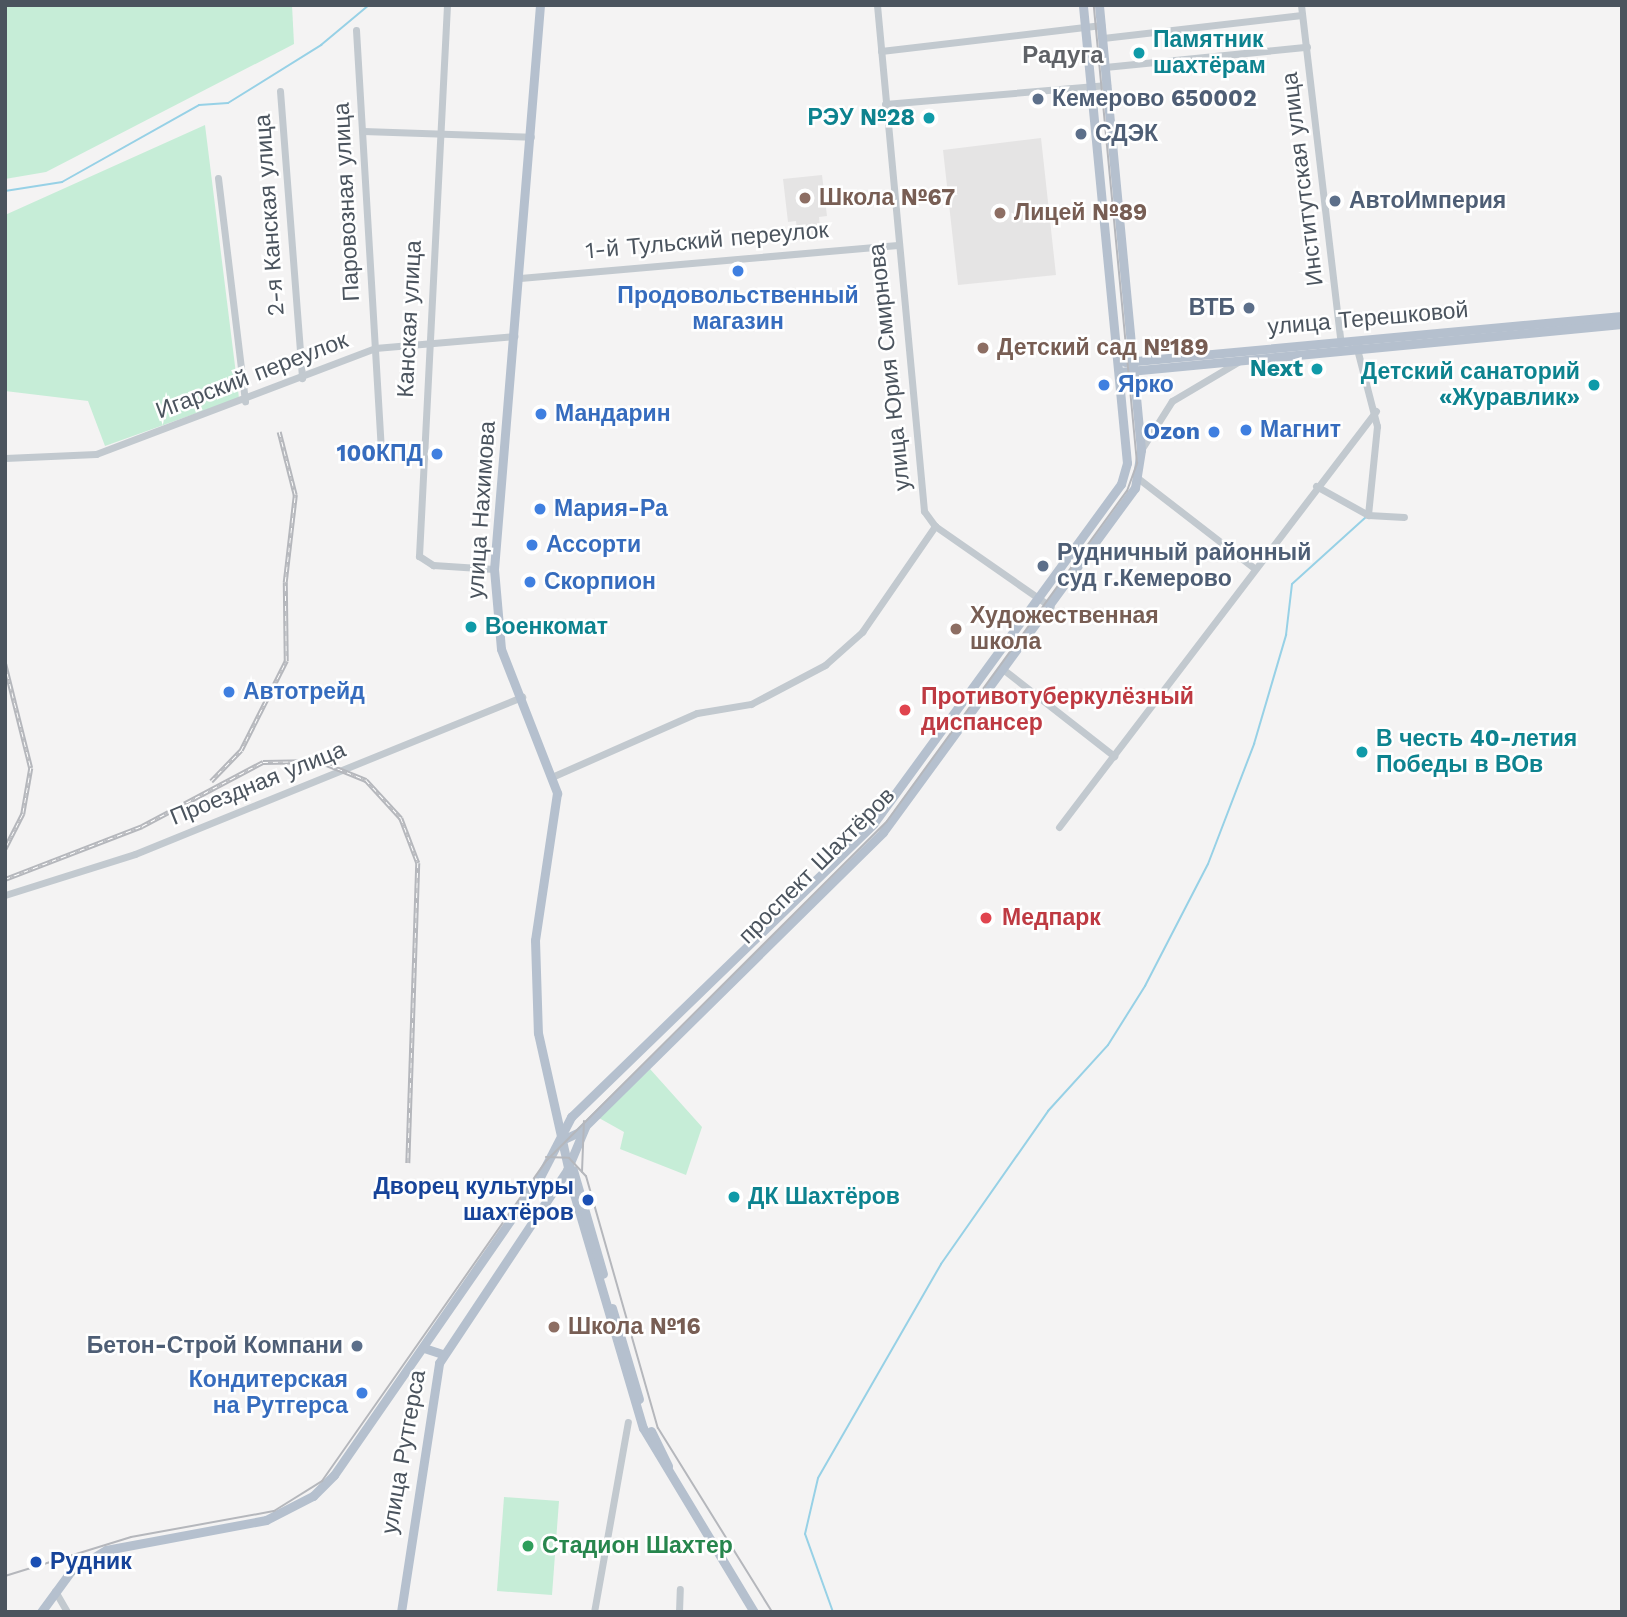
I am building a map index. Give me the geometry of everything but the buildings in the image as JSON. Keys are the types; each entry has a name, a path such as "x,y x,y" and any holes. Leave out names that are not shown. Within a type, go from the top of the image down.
{"main road":[{"name":"улица Нахимова","path":"540,5 520,278 494,569 498,636 554,776 557,793 534,981 538,1033 569,1166"},
{"name":"проспект Шахтёров","path":"563,1141 571,1118 873,824 1039,599 1126,472 1083,5"},
{"path":"1099,5 1141,450 1139,479"},
{"name":"улица Терешковой","path":"1356,343 1622,316"},
{"name":"улица Терешковой","path":"1132,366 1341,344 1622,324"},
{"name":"улица Терешковой","path":"1118,367 1250,357 1341,344"},
{"name":"проспект Шахтёров","path":"569,1166 585,1126 883,832 1051,607 1139,479"},
{"path":"563,1141 585,1126"},
{"name":"улица Рутгерса","path":"55,1591 71,1571 106,1550 267,1520 313,1496 424,1348 563,1141"},
{"path":"569,1166 646,1436 754,1612"},
{"path":"569,1166 647,1423 675,1479 761,1612"},
{"name":"улица Рутгерса","path":"401,1612 443,1354 569,1166"},
{"path":"424,1348 443,1354"},
{"path":"41,1612 55,1591"}],"street":[{"name":"Канская улица","path":"447,5 427,341 419,556 433,565 494,569"},
{"name":"улица Юрия Смирнова","path":"877,5 926,516 935,526"},
{"name":"Институтская улица","path":"1301,5 1341,344"},
{"path":"1103,37 1303,15"},
{"path":"881,51 1101,25"},
{"name":"Паровозная улица","path":"356,30 382,456"},
{"path":"1105,67 1307,47"},
{"path":"885,104 1107,85"},
{"name":"2-я Канская улица","path":"280,91 302,378"},
{"path":"363,131 531,137"},
{"path":"218,178 246,401"},
{"name":"1-й Тульский переулок","path":"520,278 898,245"},
{"name":"Игарский переулок","path":"5,458 96,454 246,401 374,348 514,335"},
{"path":"1356,343 1376,411 1368,515"},
{"path":"1141,450 1172,401 1250,357"},
{"path":"1059,827 1316,486 1376,411"},
{"path":"1139,479 1254,568"},
{"path":"1316,486 1368,515 1404,517"},
{"path":"554,776 697,713 751,704 825,665 862,632 935,526 1051,607"},
{"path":"1004,670 1114,756"},
{"name":"Проездная улица","path":"5,895 135,854 522,697"},
{"path":"594,1612 628,1422"},
{"path":"680,1589 680,1612"},
{"path":"55,1591 67,1612"}],"shaded area":[{"name":"Лицей №89","path":"1041,138 1056,275 958,285 943,150"},
{"name":"Школа №67","path":"822,175 827,216 819,217 821,237 798,240 796,221 788,222 783,179"}],"green space":[{"path":"5,5 292,5 294,44 46,172 5,179"},
{"path":"205,125 239,398 105,446 88,401 5,391 5,215"},
{"path":"650,1069 702,1127 686,1175 620,1149 624,1132 599,1118"},
{"name":"Стадион Шахтер","path":"504,1497 559,1501 552,1595 497,1591"}],"waterway":[{"path":"5,191 62,182 199,105 228,103 321,45 369,5"},
{"path":"833,1612 805,1534 818,1478 941,1264 1048,1111 1108,1045 1145,986 1208,864 1254,744 1286,635 1292,584 1367,516"}],"tram line":[{"path":"5,1576 131,1537 274,1511 322,1481 547,1160 887,821 1127,491 1137,463 1094,5"},
{"path":"582,1172 584,1121"},
{"path":"546,1157 569,1158 586,1176 658,1428 772,1612"}],"railway":[{"path":"211,781 241,750 286,661 285,582 295,495 279,432"},
{"path":"5,664 31,768 23,814 5,849"},
{"path":"5,879 142,826 263,762 319,761 366,780 401,818 418,863 408,1163"}],"place":[{"name":"Памятник шахтёрам","path":"1139,53"},
{"name":"Кемерово 650002","path":"1038,99"},
{"name":"РЭУ №28","path":"929,118"},
{"name":"СДЭК","path":"1081,134"},
{"name":"Школа №67","path":"805,198"},
{"name":"АвтоИмперия","path":"1335,201"},
{"name":"Лицей №89","path":"1000,213"},
{"name":"Продовольственный магазин","path":"738,271"},
{"name":"ВТБ","path":"1249,308"},
{"name":"Детский сад №189","path":"983,348"},
{"name":"Next","path":"1317,369"},
{"name":"Ярко","path":"1104,385"},
{"name":"Детский санаторий «Журавлик»","path":"1594,385"},
{"name":"Мандарин","path":"541,414"},
{"name":"Магнит","path":"1246,430"},
{"name":"Ozon","path":"1214,432"},
{"name":"100КПД","path":"437,454"},
{"name":"Мария-Ра","path":"540,509"},
{"name":"Ассорти","path":"532,545"},
{"name":"Рудничный районный суд г.Кемерово","path":"1043,566"},
{"name":"Скорпион","path":"530,582"},
{"name":"Военкомат","path":"471,627"},
{"name":"Художественная школа","path":"956,629"},
{"name":"Автотрейд","path":"229,692"},
{"name":"Противотуберкулёзный диспансер","path":"905,710"},
{"name":"В честь 40-летия Победы в ВОв","path":"1362,752"},
{"name":"Медпарк","path":"986,918"},
{"name":"ДК Шахтёров","path":"734,1197"},
{"name":"Дворец культуры шахтёров","path":"588,1200"},
{"name":"Школа №16","path":"554,1327"},
{"name":"Бетон-Строй Компани","path":"357,1346"},
{"name":"Кондитерская на Рутгерса","path":"362,1393"},
{"name":"Стадион Шахтер","path":"528,1546"},
{"name":"Рудник","path":"36,1562"}],"district":[{"name":"Радуга","path":"1063,56"}]}
